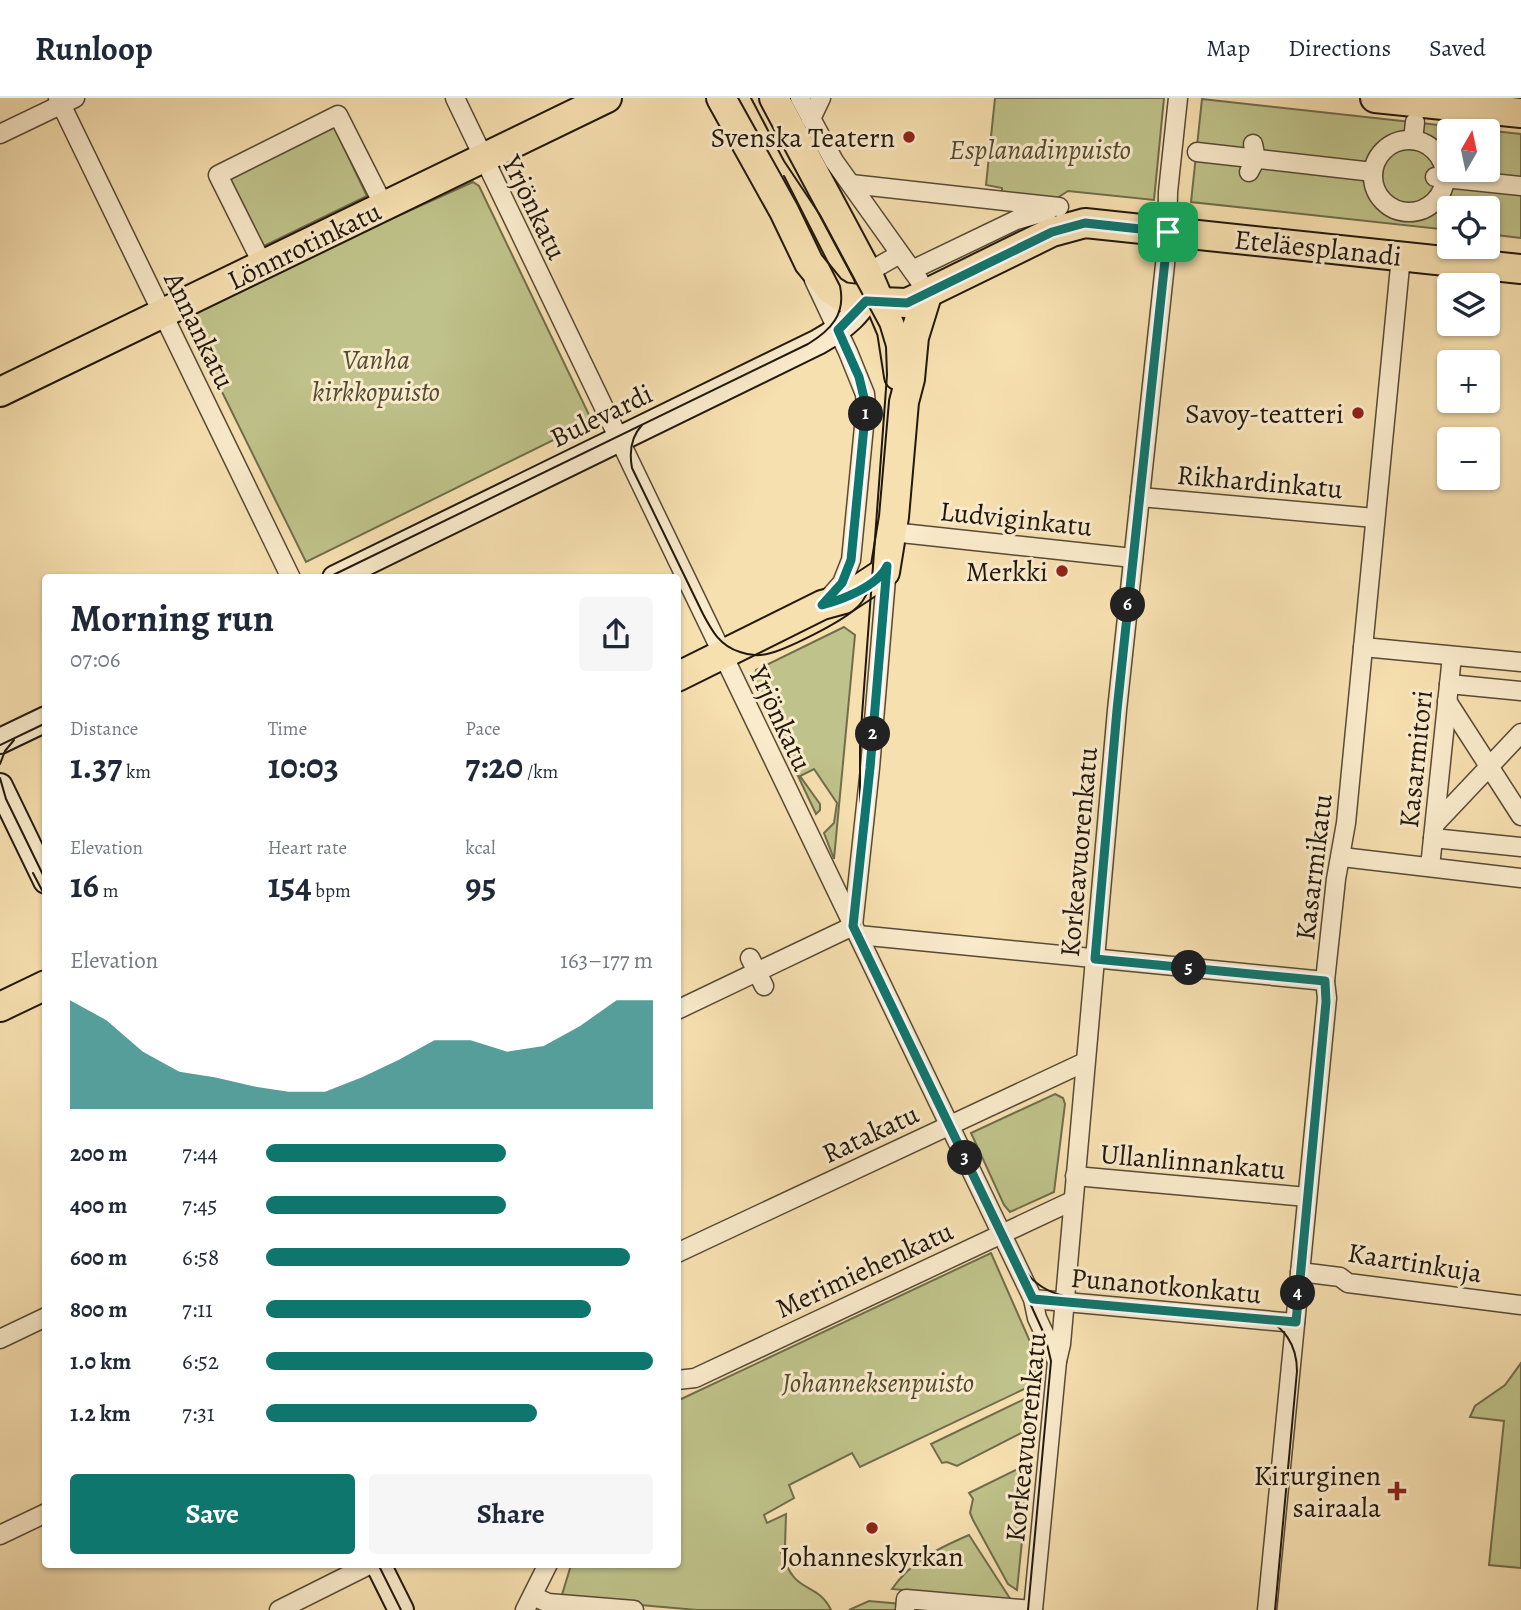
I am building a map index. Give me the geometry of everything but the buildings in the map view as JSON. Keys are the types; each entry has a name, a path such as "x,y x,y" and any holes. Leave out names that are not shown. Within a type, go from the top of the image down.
{"main road":[{"name":"Lönnrotinkatu","path":"0,392 607,98"},
{"path":"721,98 784,211 809,263 836,294 849,299 874,288"},
{"path":"774,98 874,288 895,342 904,402"},
{"path":"1375,98 1416,116 1521,113"},
{"name":"Eteläesplanadi","path":"874,288 907,303 919,282 1071,225 1095,224 1521,269"},
{"path":"681,675 822,605 850,596 879,577 887,566 919,282"},
{"path":"0,1007 42,987"}],"street":[{"name":"Yrjönkatu","path":"455,98 722,656 839,935 949,1125 1033,1299 1037,1318 1057,1361"},
{"path":"800,98 834,160 919,282 1016,219 1062,206 851,184"},
{"path":"811,118 821,98"},
{"name":"Korkeavuorenkatu","path":"1033,1610 1065,1303 1117,710 1168,232 1168,192 1178,98"},
{"path":"0,134 65,100"},
{"name":"Annankatu","path":"65,100 163,313 289,574"},
{"path":"263,265 218,175 338,115 384,206"},
{"path":"1416,116 1401,141 1388,146 1378,156 1373,172 1376,191 1384,202 1406,219 1430,206 1440,196 1440,182"},
{"path":"1416,116 1429,145 1437,153"},
{"path":"1197,152 1373,172"},
{"path":"1480,182 1521,186"},
{"path":"874,288 900,254"},
{"name":"Kasarmikatu","path":"1268,1610 1326,1002 1325,981 1336,879 1342,858 1401,256"},
{"path":"809,263 817,290 859,377 866,406 851,560 842,583 822,605"},
{"name":"Bulevardi","path":"343,574 802,351 838,330 874,288"},
{"name":"Rikhardinkatu","path":"1140,497 1375,518"},
{"name":"Ludviginkatu","path":"892,532 1133,558"},
{"path":"839,935 871,757 887,566"},
{"path":"1363,647 1521,662"},
{"name":"Kasarmitori","path":"1430,867 1452,656"},
{"path":"1521,691 1448,692 1489,766 1521,816"},
{"path":"0,741 42,721"},
{"path":"1434,831 1521,733"},
{"path":"0,786 42,873"},
{"path":"1434,831 1521,846"},
{"path":"1342,858 1521,878"},
{"path":"693,1011 811,952 839,935 1325,981"},
{"name":"Ratakatu","path":"681,1252 1086,1062"},
{"name":"Ullanlinnankatu","path":"1075,1176 1307,1197"},
{"name":"Merimiehenkatu","path":"681,1378 701,1375 1072,1201"},
{"name":"Kaartinkuja","path":"1300,1272 1340,1277 1348,1283 1521,1305"},
{"name":"Punanotkonkatu","path":"1033,1299 1296,1322"},
{"path":"0,1339 42,1319"},
{"path":"0,1535 42,1515"},
{"path":"279,1610 363,1568"},
{"path":"381,1568 401,1610"},
{"path":"546,1568 529,1603 634,1610"},
{"path":"905,1610 906,1598 1033,1610"}],"green space":[{"name":"Esplanadinpuisto","path":"995,98 1164,98 1154,200 1068,191 1051,202 1002,197 1002,188 986,185"},
{"name":"Esplanadinpuisto","path":"1202,99 1437,125 1437,182 1500,182 1500,132 1521,134 1521,238 1500,235 1500,196 1437,196 1437,229 1191,202"},
{"path":"334,127 367,196 262,247 229,179"},
{"name":"Vanha kirkkopuisto","path":"473,182 479,186 592,421 306,562 191,329 193,314"},
{"path":"844,627 855,635 834,859 824,833 834,823 837,803 814,769 800,776 820,804 820,810 816,814 754,683 756,670"},
{"path":"1055,1094 1063,1098 1065,1104 1054,1192 1010,1212 1004,1205 971,1133"},
{"name":"Johanneksenpuisto","path":"991,1253 1036,1360 1037,1383 860,1467 852,1453 789,1485 794,1498 764,1515 767,1523 786,1514 785,1546 780,1550 787,1567 797,1581 822,1597 831,1610 697,1610 561,1598 570,1568 681,1568 681,1399"},
{"path":"1521,1363 1521,1568 1489,1565 1504,1421 1470,1417 1475,1406 1505,1385"},
{"path":"1037,1393 1033,1427 957,1466 942,1463 931,1444"},
{"path":"1030,1463 1017,1590 1008,1584 973,1520 970,1513 973,1499 969,1493"},
{"path":"969,1535 1011,1600 892,1589 917,1563 936,1550"},
{"path":"869,1601 902,1604 902,1610 849,1610"}],"tram line":[{"path":"751,98 784,161 820,215 880,327 886,347 887,375 860,743 860,832 854,892 860,929 1011,1246 1032,1279 1042,1287 1070,1297 1259,1316 1282,1331 1292,1345 1297,1371 1275,1610"},
{"path":"335,574 808,344 824,333 839,313 840,286 784,176"},
{"path":"642,425 632,445 632,468 703,614 713,632 727,646 743,653 757,655 786,647 825,629 857,608 869,588"},
{"path":"0,745 42,725"},
{"path":"0,764 5,751 14,740"},
{"path":"0,778 6,799 42,873"},
{"path":"33,873 42,890"},
{"path":"1014,1268 1045,1336 1051,1361 1028,1610"},
{"path":"380,1568 401,1610"}],"place":[{"name":"Svenska Teatern","path":"909,137"},
{"name":"Savoy-teatteri","path":"1358,413"},
{"name":"Merkki","path":"1062,571"},
{"name":"Kirurginen sairaala","path":"1397,1491"},
{"name":"Johanneskyrkan","path":"872,1528"}],"route":[{"path":"1085,223 1168,232 1117,710 1095,959 1325,981 1326,1002 1296,1322 1033,1299 853,926 887,566 885,572 856,592 844,599 822,605 842,583 851,560 866,406 859,377 838,330 866,301 907,303 1071,225 1085,223"}]}
